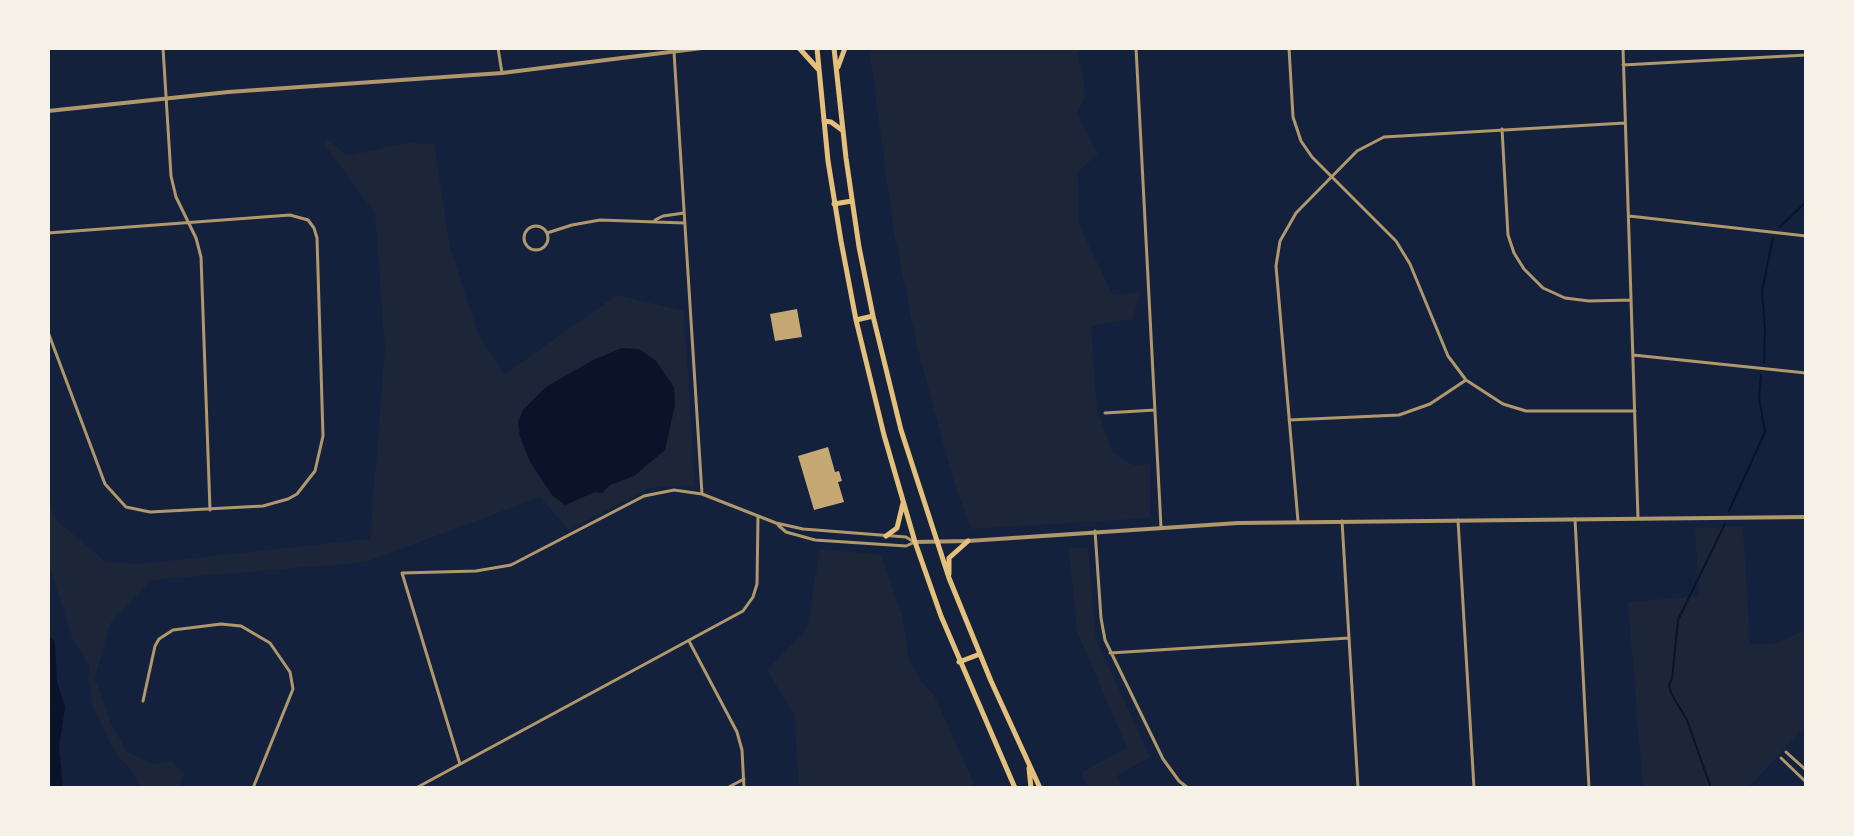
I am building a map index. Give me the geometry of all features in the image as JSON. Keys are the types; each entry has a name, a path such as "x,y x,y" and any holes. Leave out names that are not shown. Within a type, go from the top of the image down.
{"highway":[{"path":"799,48 819,71"},
{"path":"817,48 834,204 856,320 903,498 915,542 960,662 1016,788"},
{"path":"834,48 852,201 873,316 901,430 949,578 1040,788"},
{"path":"837,72 845,48"},
{"path":"824,122 831,122 842,130"},
{"path":"834,204 852,201"},
{"path":"856,320 873,316"},
{"path":"886,536 897,528 903,498"},
{"path":"949,578 949,558 968,541"},
{"path":"960,662 980,654"},
{"path":"1029,763 1031,788"}],"street":[{"path":"163,48 173,187 189,222 201,257 210,510"},
{"path":"498,48 502,73"},
{"path":"48,111 166,98 502,73 702,48"},
{"path":"1136,48 1161,527"},
{"path":"1289,48 1295,125 1306,149 1376,218 1404,253 1448,356 1466,380 1503,404 1526,411 1635,411"},
{"path":"1623,48 1638,518"},
{"path":"674,52 702,494"},
{"path":"1623,65 1806,55"},
{"path":"1298,521 1276,257 1287,226 1331,176 1357,151 1384,137 1625,123"},
{"path":"1502,129 1508,235 1514,254 1524,270 1543,288 1565,298 1589,301 1631,300"},
{"path":"655,220 663,216 684,213"},
{"path":"48,232 295,215 311,224 317,238 323,436 319,461 309,481 288,500 263,506 140,512 126,507 116,498 101,475 48,332"},
{"path":"1628,216 1806,236"},
{"path":"547,233 572,225 600,220 655,220 663,223 685,223"},
{"path":"540,226 547,233 547,243 542,249 530,248 525,242 525,235 532,227 540,226"},
{"path":"1633,355 1806,373"},
{"path":"1289,420 1399,415 1430,404 1466,380"},
{"path":"1105,413 1155,410"},
{"path":"460,764 402,573 500,568 533,555 644,496 674,490 702,494 776,523 818,532 906,537 915,542"},
{"path":"416,788 735,616 750,604 757,584 756,525 758,516"},
{"path":"776,523 786,532 815,540 906,546 915,542 968,541 1161,527 1298,521 1806,517"},
{"path":"1575,519 1589,788"},
{"path":"1458,520 1474,788"},
{"path":"1342,521 1358,788"},
{"path":"1095,531 1101,618 1110,653 1163,759 1179,781 1188,788"},
{"path":"143,701 155,646 159,639 173,630 221,624 241,626 270,644 290,672 293,689 270,752 253,788"},
{"path":"1110,653 1349,638"},
{"path":"689,642 737,732 742,750 744,788"},
{"path":"1786,752 1806,770"},
{"path":"1781,758 1806,782"},
{"path":"727,788 744,778"}],"shaded area":[{"path":"872,48 1077,48 1086,95 1077,114 1098,154 1078,171 1079,225 1113,295 1140,292 1133,319 1091,326 1097,410 1113,453 1133,465 1150,464 1150,518 971,529 953,479 917,346 893,226 870,54"},
{"path":"328,140 347,156 407,143 434,144 450,247 479,336 505,374 617,295 684,311 695,485 649,488 569,530 540,497 366,562 151,580 110,624 95,678 110,721 127,752 153,764 171,761 184,773 180,788 139,788 134,774 114,751 92,705 88,680 89,666 73,640 48,562 48,501 55,519 106,562 138,564 370,539 385,349 375,213 324,144"},
{"path":"622,348 639,349 656,361 674,387 675,405 665,450 634,476 610,485 602,493 595,492 565,505 552,495 530,462 520,437 518,422 523,410 546,387 593,360"},
{"path":"1743,527 1750,644 1774,644 1806,630 1806,726 1748,788 1643,788 1628,602 1699,596 1695,528"},
{"path":"1069,548 1088,548 1096,639 1150,757 1117,776 1122,788 1088,788 1081,773 1127,748 1077,631"},
{"path":"820,549 881,555 902,615 909,661 922,683 934,695 976,788 799,788 794,714 767,670 807,629"}],"building":[{"path":"797,309 802,337 775,341 770,314"},
{"path":"828,447 835,472 839,471 842,481 838,482 844,502 814,510 798,456"}],"waterway":[{"path":"1780,227 1806,202"},
{"path":"1764,363 1765,329 1762,291 1773,238"},
{"path":"1729,511 1765,432 1759,397 1761,375"},
{"path":"1711,788 1687,720 1671,693 1669,685 1672,679 1678,620 1725,524"},
{"path":"48,644 50,682 58,708 52,746 56,788"}]}
